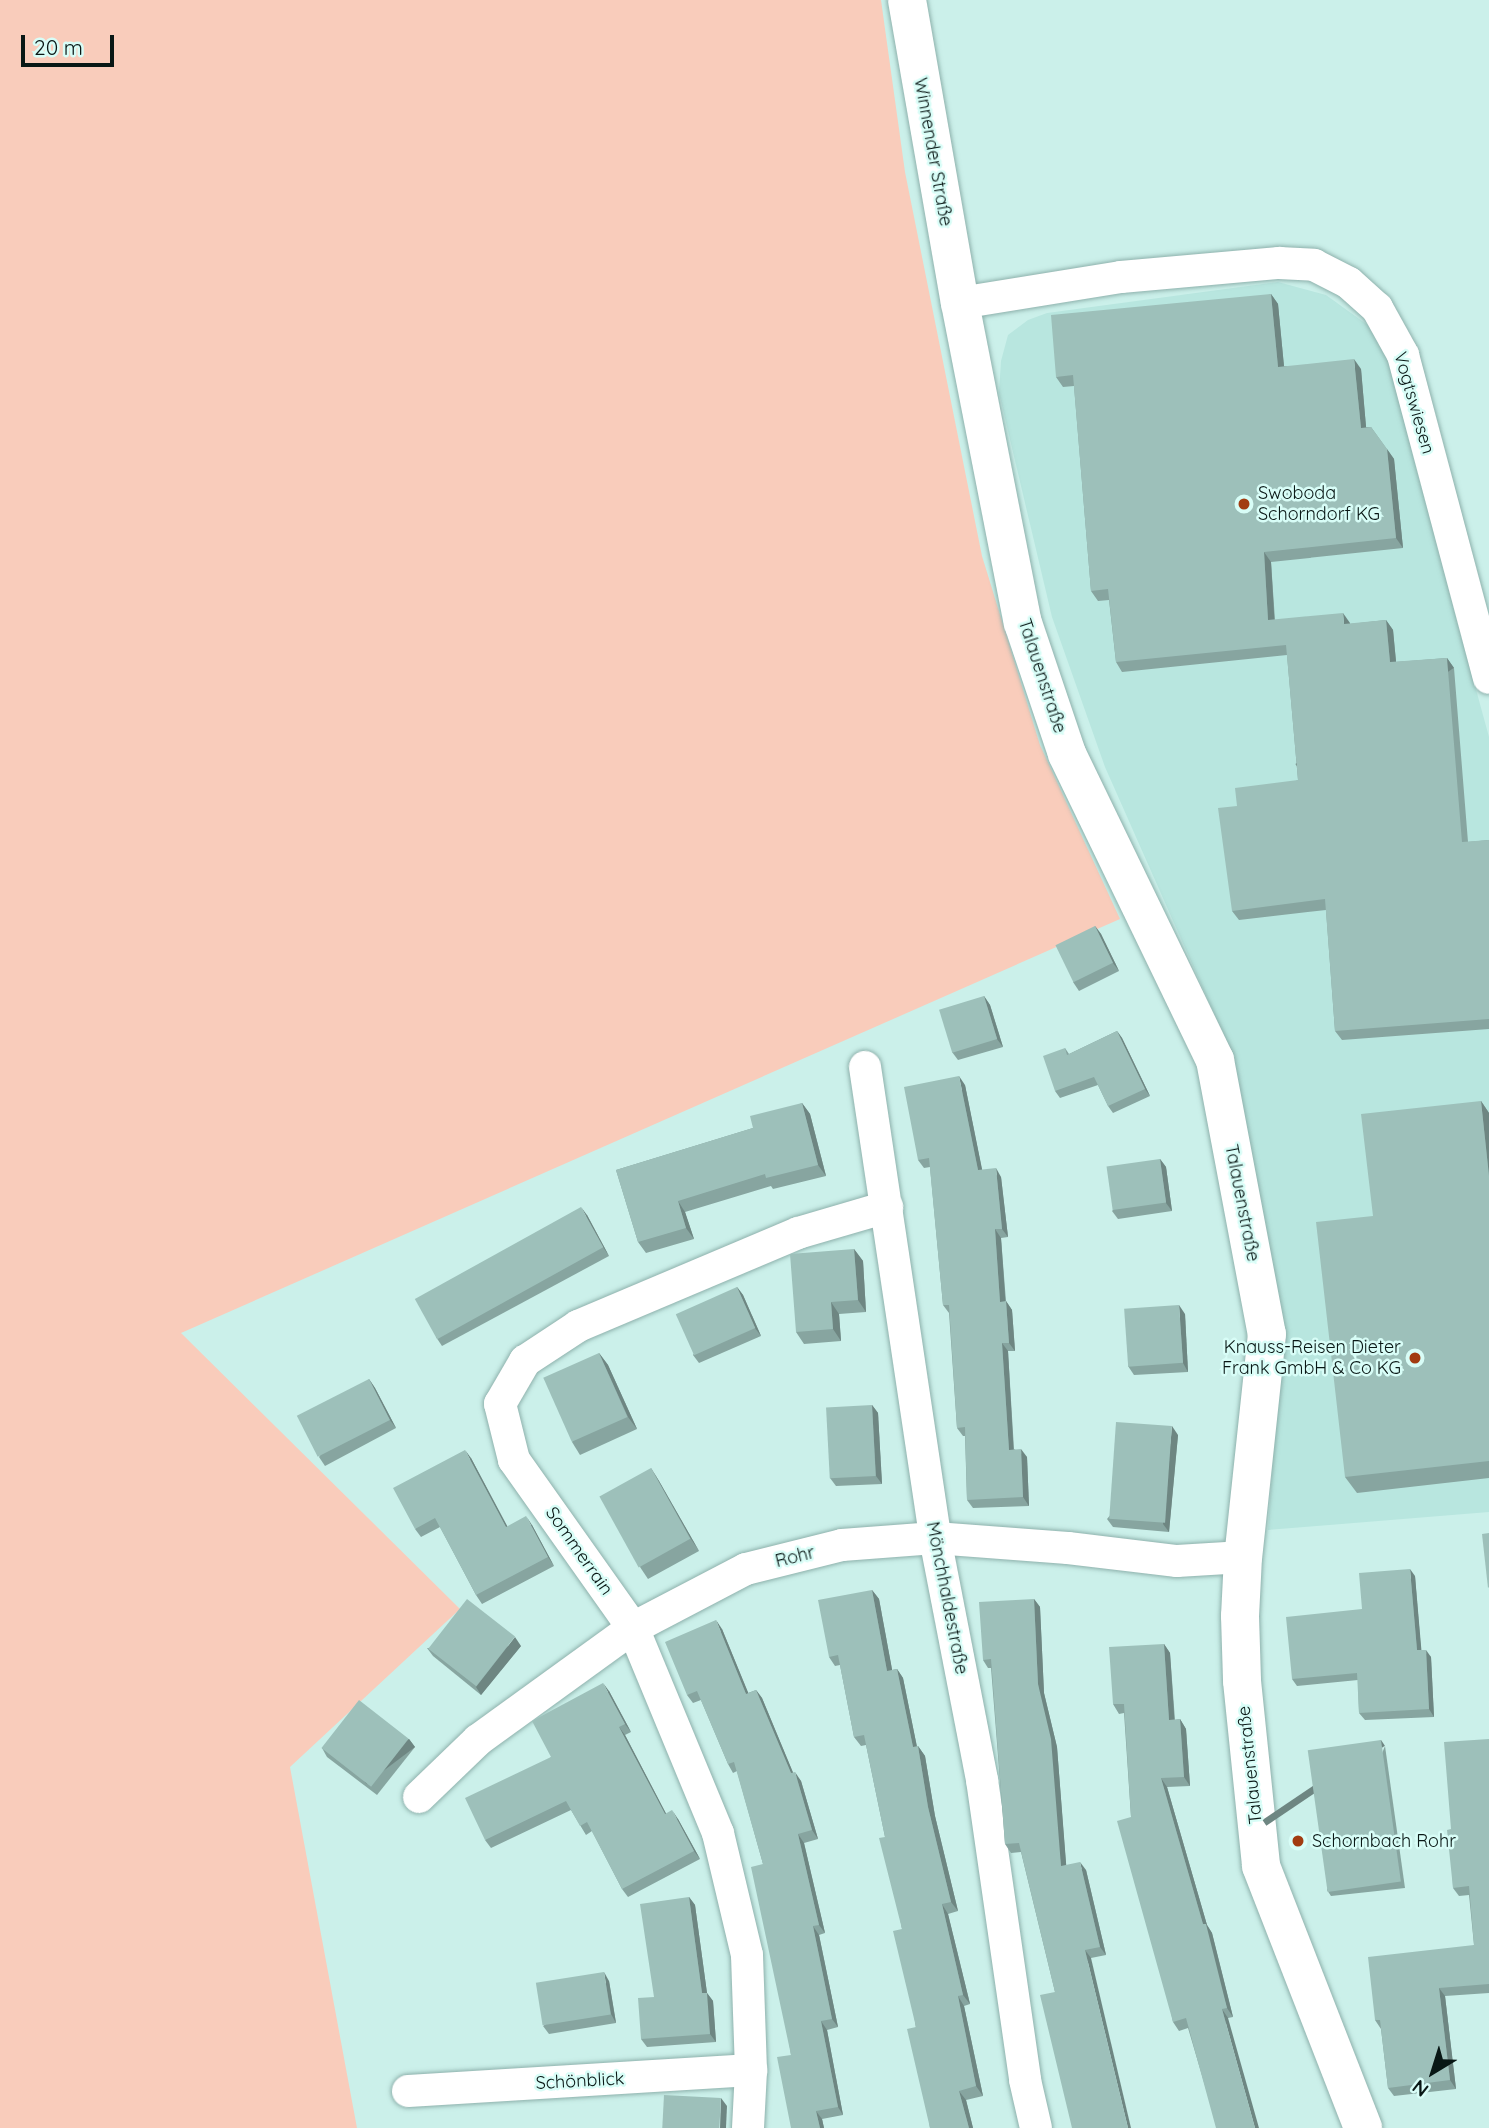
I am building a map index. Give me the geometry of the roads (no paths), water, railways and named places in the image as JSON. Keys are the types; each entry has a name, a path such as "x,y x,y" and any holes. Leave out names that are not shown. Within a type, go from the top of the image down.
{"street":[{"name":"Winnender Straße","path":"907,0 960,303"},
{"name":"Vogtswiesen","path":"960,303 1121,277 1279,263 1314,265 1349,283 1377,308 1403,355 1489,678"},
{"name":"Talauenstraße","path":"960,303 1023,623 1067,754 1215,1060 1267,1334 1243,1557 1242,1681 1261,1866 1363,2128"},
{"name":"Mönchhaldestraße","path":"865,1067 934,1538 982,1780 1025,2080 1036,2128"},
{"name":"Sommerrain","path":"748,2128 751,2070 747,1955 718,1833 633,1628 514,1460 500,1404 525,1361 578,1326 798,1233 887,1208"},
{"name":"Rohr","path":"419,1797 478,1740 633,1628 746,1569 842,1545 934,1538 1068,1548 1177,1561 1243,1557"},
{"name":"Schönblick","path":"408,2091 751,2070"}],"place":[{"name":"Swoboda Schorndorf KG","path":"1244,504"},
{"name":"Knauss-Reisen Dieter Frank GmbH & Co KG","path":"1415,1358"},
{"name":"Schornbach Rohr","path":"1298,1841"}]}
